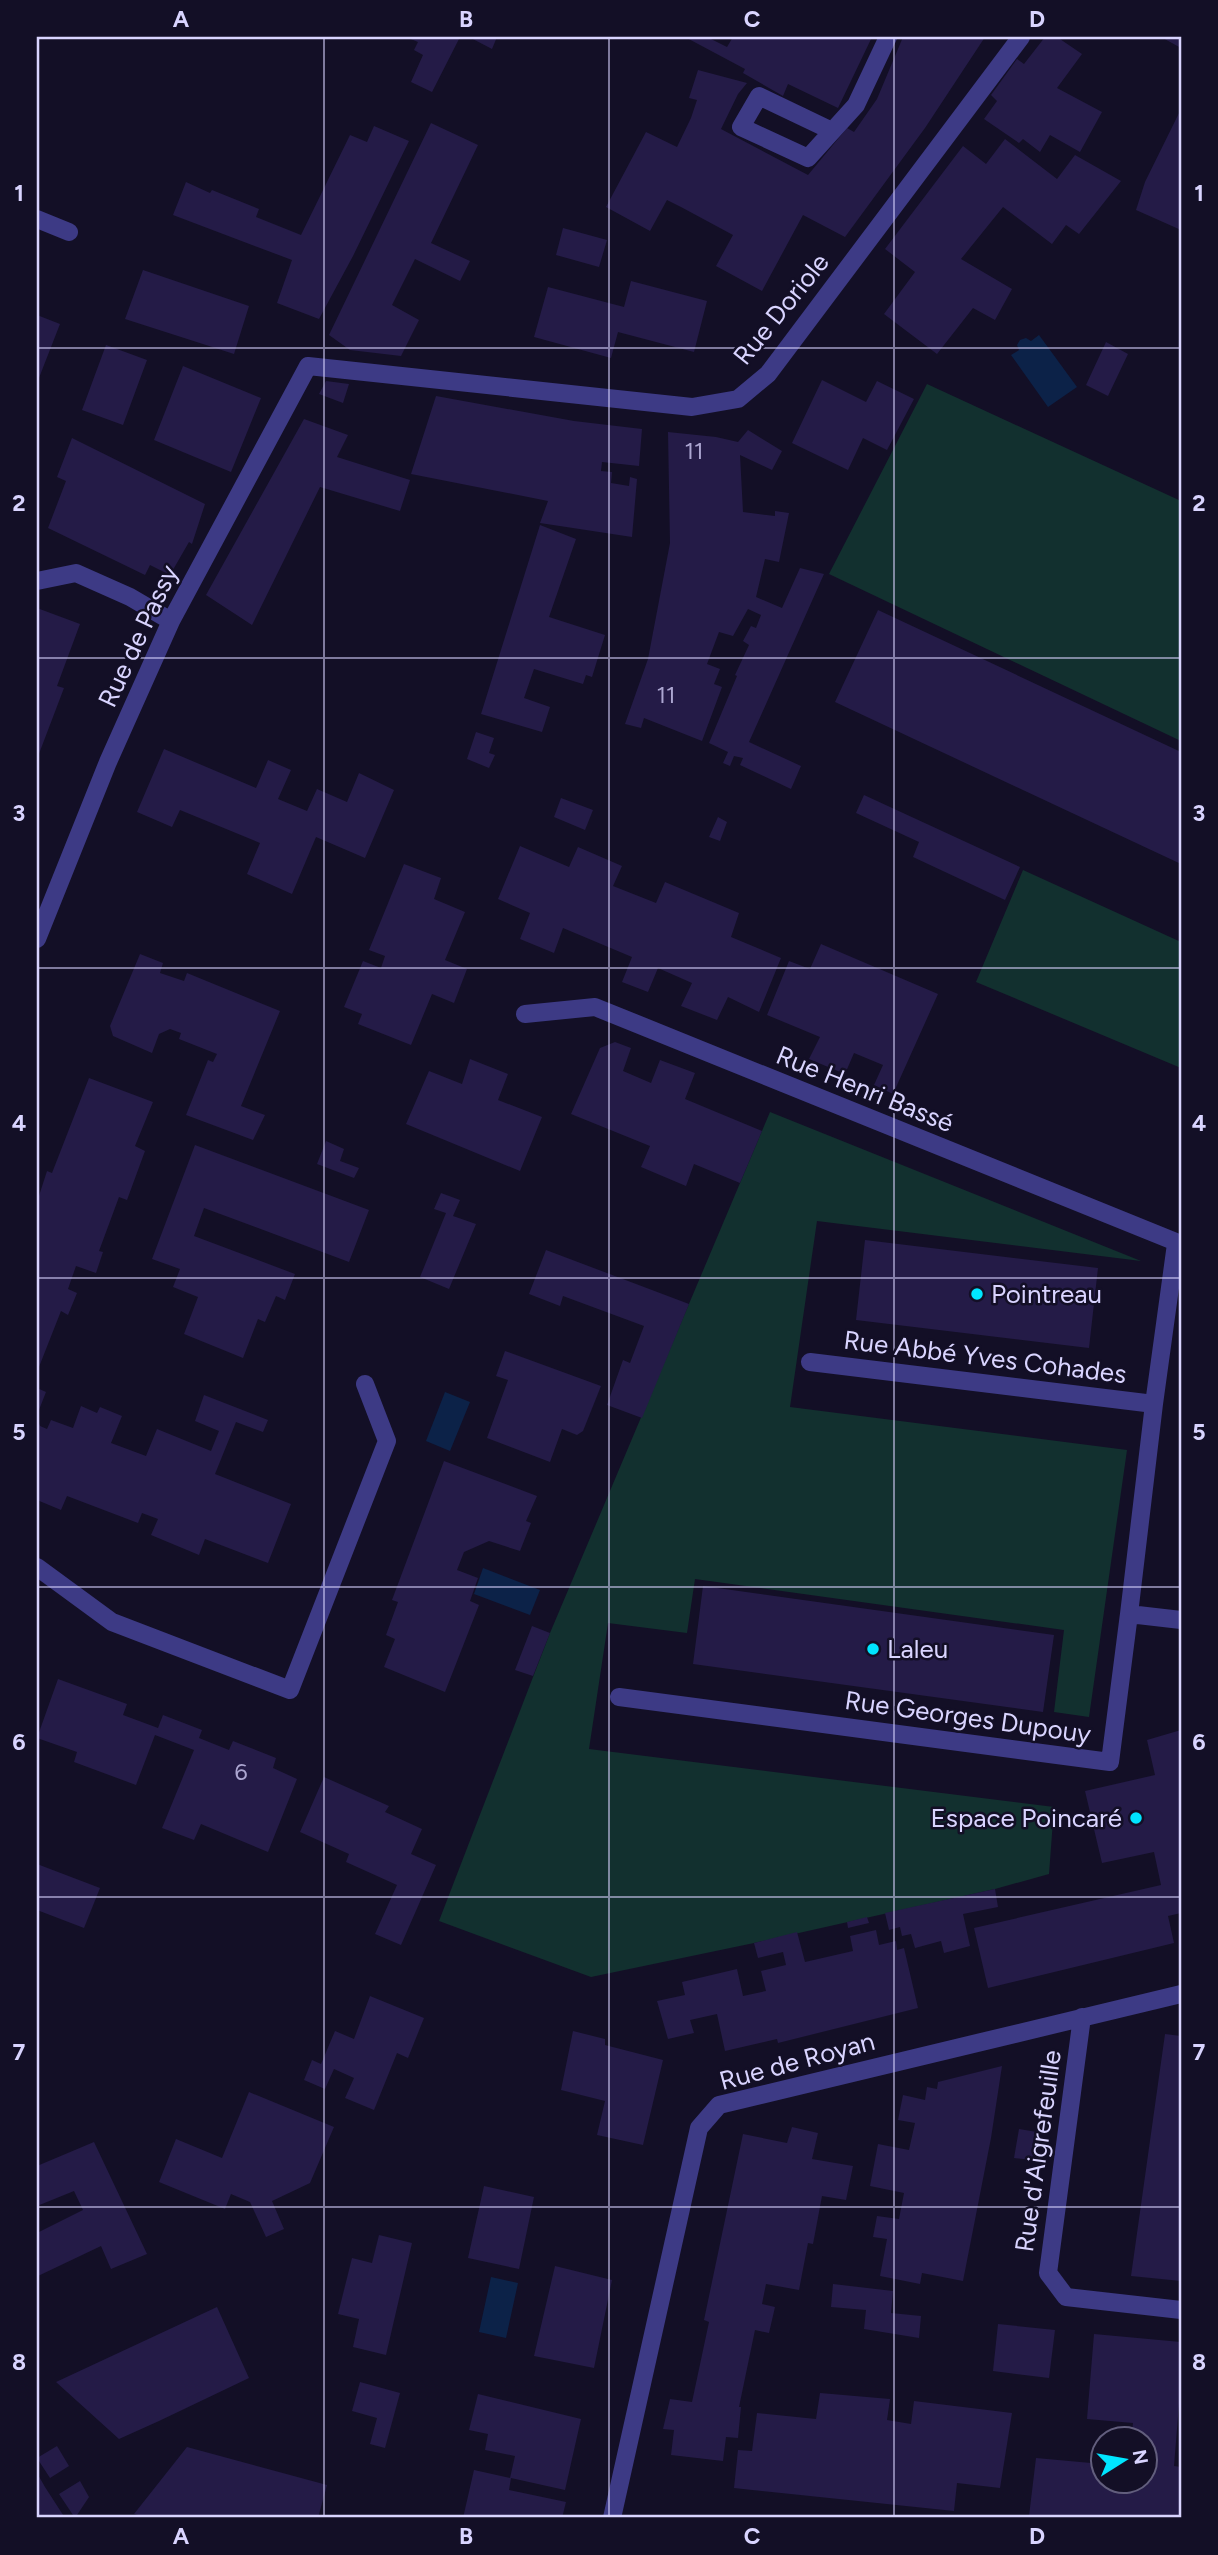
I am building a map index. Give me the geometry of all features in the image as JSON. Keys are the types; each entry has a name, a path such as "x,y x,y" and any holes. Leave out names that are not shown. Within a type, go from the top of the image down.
{"street":[{"path":"832,131 759,96 741,127 808,158 856,105 888,37"},
{"name":"Rue Doriole","path":"308,366 692,407 738,399 768,374 1021,37"},
{"path":"37,219 69,232"},
{"name":"Rue de Passy","path":"37,939 108,762 171,621 308,366"},
{"path":"37,581 76,573 130,597 171,621"},
{"name":"Rue Henri Bassé","path":"525,1014 595,1007 1179,1244"},
{"name":"Rue Abbé Yves Cohades","path":"1129,1614 1154,1404 1179,1244"},
{"name":"Rue Abbé Yves Cohades","path":"810,1362 1154,1404"},
{"path":"37,1567 112,1622 290,1690 387,1441 365,1384"},
{"path":"1129,1614 1181,1620"},
{"name":"Rue Georges Dupouy","path":"619,1697 1110,1762 1129,1614"},
{"name":"Rue de Royan","path":"612,2518 699,2128 719,2105 1181,1994"},
{"name":"Rue d'Aigrefeuille","path":"1082,2017 1048,2273 1066,2297 1181,2311"}],"green space":[{"path":"927,384 1181,501 1181,741 829,574"},
{"path":"1023,870 1181,942 1181,1068 976,982"},
{"path":"770,1112 1141,1261 817,1221 790,1407 1127,1450 1089,1717 1054,1712 1064,1630 695,1579 687,1633 608,1623 589,1749 1054,1807 1049,1874 995,1889 591,1977 439,1921 550,1633"}],"water":[{"path":"1039,335 1077,387 1048,407 1011,355 1019,350 1017,345 1020,340 1026,338 1031,341"},
{"path":"445,1392 470,1402 450,1451 426,1441"},
{"path":"483,1568 540,1590 530,1615 474,1594"},
{"path":"491,2277 518,2283 506,2338 479,2332"}],"building":[{"path":"406,37 460,37 432,92 411,82 423,55 414,50 418,42"},
{"path":"469,37 497,37 492,49"},
{"path":"685,37 707,37 727,47 733,37 872,37 838,108 788,84 783,96 743,73 745,69"},
{"path":"903,37 985,37 925,128 845,237 803,215 762,291 716,266 733,235 681,207 667,200 650,231 606,207 646,132 677,147 697,100 689,98 698,70 747,83 738,94 721,129 808,175 847,128 854,132 877,99"},
{"path":"1045,37 1057,37 1082,54 1057,88 1102,112 1080,152 1050,135 1040,152 1023,139 1019,143 984,119 997,101 991,95 1017,59 1024,64"},
{"path":"1161,37 1181,37 1181,48"},
{"path":"1181,109 1181,230 1136,210 1145,182"},
{"path":"431,123 478,145 431,243 470,261 460,281 415,259 392,305 419,320 401,356 350,350 329,335"},
{"path":"374,126 409,141 319,319 277,303 292,260 173,215 186,182 259,209 256,217 301,235 350,135 367,142"},
{"path":"1005,139 1057,179 1075,155 1121,181 1079,234 1066,225 1052,244 1003,207 961,259 1012,289 995,320 973,308 937,354 884,314 915,272 885,249 963,146 986,164"},
{"path":"563,228 607,240 599,267 556,255"},
{"path":"143,270 249,306 234,354 125,319"},
{"path":"631,281 707,301 694,352 618,332 611,358 534,337 548,287 624,307"},
{"path":"37,315 60,324 37,383"},
{"path":"1106,342 1128,354 1108,396 1086,385"},
{"path":"106,345 147,360 123,425 82,410"},
{"path":"183,366 261,398 231,472 154,440"},
{"path":"822,380 866,402 877,381 914,399 887,450 863,438 848,470 792,443"},
{"path":"326,381 349,384 343,403 319,394"},
{"path":"436,396 574,421 642,429 639,466 602,462 601,471 612,472 611,483 629,486 630,477 637,479 632,537 540,523 548,501 411,474"},
{"path":"304,419 348,435 337,457 410,480 400,511 320,487 252,625 206,595"},
{"path":"748,430 782,451 772,470 740,455 743,512 775,516 775,511 789,513 779,562 765,559 756,597 782,608 800,568 824,574 749,742 801,766 791,789 740,765 743,758 734,756 730,766 723,763 728,752 709,743 749,645 743,641 751,626 756,628 761,615 748,609 733,636 719,632 707,664 720,669 714,684 722,687 702,741 644,718 641,728 625,724 648,659 670,543 668,432 738,442"},
{"path":"72,438 205,504 192,544 189,542 170,575 150,565 145,575 48,528 66,481 57,477"},
{"path":"540,525 576,539 549,617 605,635 592,677 586,675 583,684 534,669 524,698 550,707 542,732 481,714"},
{"path":"37,608 80,624 57,686 64,688 37,759"},
{"path":"878,610 1181,752 1181,864 835,702"},
{"path":"476,732 494,738 489,753 495,755 489,768 467,759"},
{"path":"164,749 256,788 268,760 291,770 278,799 307,811 317,789 347,802 359,773 394,790 365,858 316,837 292,894 247,874 260,843 180,810 172,827 137,812"},
{"path":"864,795 1020,867 1005,900 913,857 919,842 856,813"},
{"path":"561,798 593,810 585,830 554,817"},
{"path":"718,817 727,822 720,841 709,837"},
{"path":"520,846 569,867 578,847 622,866 613,886 656,903 665,882 739,913 731,937 781,958 759,1012 728,997 717,1020 681,1006 692,983 658,968 648,992 622,982 632,957 563,928 554,953 520,939 530,913 498,899"},
{"path":"404,864 441,878 434,899 465,912 445,960 467,969 454,1003 432,994 411,1045 358,1024 362,1014 344,1007 363,961 381,968 385,956 369,950"},
{"path":"821,944 938,994 893,1094 874,1085 883,1065 854,1053 845,1074 809,1059 820,1037 767,1015 789,961 810,969"},
{"path":"140,954 163,963 160,973 184,981 187,973 280,1011 241,1106 265,1115 253,1140 186,1115 208,1060 213,1062 217,1054 179,1039 181,1033 170,1029 159,1034 152,1053 113,1036 110,1026"},
{"path":"615,1042 631,1048 623,1071 651,1083 660,1060 695,1073 685,1099 762,1131 740,1183 694,1164 686,1186 641,1167 650,1146 571,1114 600,1048"},
{"path":"470,1059 508,1074 498,1100 542,1117 520,1171 406,1124 429,1071 462,1084"},
{"path":"89,1078 153,1102 135,1146 145,1151 127,1200 119,1197 99,1251 103,1252 96,1273 76,1266 68,1289 77,1293 68,1315 61,1311 37,1372 37,1202 47,1171 52,1173"},
{"path":"326,1141 344,1149 340,1161 359,1168 354,1178 317,1164"},
{"path":"195,1145 369,1210 349,1262 204,1208 194,1236 295,1274 285,1300 276,1296 265,1322 258,1319 243,1358 184,1334 198,1297 173,1287 180,1269 152,1259"},
{"path":"441,1193 460,1200 453,1216 476,1224 449,1289 420,1277 446,1213 434,1209"},
{"name":"Pointreau","path":"865,1240 1098,1268 1089,1348 856,1320"},
{"path":"546,1250 689,1304 642,1418 607,1405 623,1360 630,1363 644,1326 563,1296 560,1306 529,1294"},
{"path":"505,1351 601,1386 583,1431 577,1435 562,1429 550,1462 487,1438 508,1380 496,1376"},
{"path":"37,1388 46,1392 37,1415"},
{"path":"204,1395 268,1420 263,1432 236,1422 215,1474 291,1504 268,1563 205,1539 199,1555 151,1535 158,1519 142,1513 138,1523 67,1496 61,1510 37,1500 37,1418 40,1426 47,1429 51,1420 73,1428 81,1406 97,1413 100,1407 122,1416 111,1443 146,1456 157,1429 211,1451 219,1431 195,1421"},
{"path":"444,1461 537,1496 526,1521 531,1523 520,1551 489,1541 464,1552 457,1570 478,1578 470,1601 479,1605 445,1692 384,1667 395,1639 386,1635 398,1602 392,1600"},
{"name":"Laleu","path":"703,1586 1054,1635 1043,1712 693,1664"},
{"path":"532,1626 550,1633 533,1676 515,1670"},
{"path":"58,1679 127,1704 123,1715 158,1728 163,1715 202,1730 199,1738 229,1750 233,1741 276,1758 273,1768 297,1779 268,1852 201,1824 194,1840 162,1828 194,1750 155,1735 136,1785 74,1762 77,1752 37,1738"},
{"path":"1181,1730 1181,1913 1168,1916 1174,1943 988,1988 974,1928 1161,1885 1154,1852 1102,1863 1085,1791 1155,1775 1147,1740"},
{"path":"324,1777 389,1806 385,1812 422,1829 411,1854 436,1865 401,1945 375,1934 397,1885 346,1862 349,1854 300,1832"},
{"path":"37,1864 100,1888 84,1928 37,1910"},
{"path":"995,1889 998,1907 963,1914 970,1946 944,1953 941,1941 915,1948 911,1934 902,1936 900,1927 889,1930 885,1913"},
{"path":"867,1917 869,1923 848,1928 847,1922"},
{"path":"876,1930 879,1945 896,1941 897,1950 904,1948 918,2008 778,2043 777,2039 725,2051 717,2014 690,2020 694,2033 668,2039 657,2001 685,1995 682,1982 737,1969 743,1996 766,1991 761,1971 786,1965 783,1952 758,1958 754,1943 797,1932 805,1962 853,1951 850,1936"},
{"path":"370,1996 424,2018 408,2058 397,2053 374,2110 345,2098 354,2078 334,2069 325,2089 304,2080 312,2060 321,2064 335,2031 354,2039"},
{"path":"573,2031 605,2039 605,2045 663,2060 643,2145 597,2135 605,2101 561,2090"},
{"path":"1165,2034 1181,2036 1181,2281 1131,2276"},
{"path":"1002,2066 963,2281 922,2273 920,2284 880,2276 887,2239 873,2237 877,2216 899,2219 904,2193 870,2186 878,2144 909,2150 915,2123 898,2120 903,2095 925,2100 927,2087 937,2089 938,2082"},
{"path":"249,2092 334,2127 310,2183 272,2201 284,2229 266,2237 250,2202 231,2194 225,2209 159,2182 176,2139 222,2158"},
{"path":"792,2127 818,2133 812,2159 853,2166 846,2200 822,2196 813,2244 808,2243 799,2290 766,2284 762,2304 775,2307 769,2333 755,2330 739,2407 738,2438 726,2437 723,2461 671,2455 674,2430 663,2429 670,2399 692,2402 709,2322 704,2320 743,2134 787,2143"},
{"path":"1019,2129 1037,2132 1033,2160 1014,2158"},
{"path":"94,2142 147,2254 111,2269 101,2246 38,2276 37,2233 83,2210 74,2191 37,2206 37,2166"},
{"path":"484,2186 534,2197 519,2269 468,2258"},
{"path":"379,2235 412,2243 386,2355 353,2347 359,2319 338,2314 352,2258 372,2263"},
{"path":"555,2266 612,2280 594,2368 534,2356"},
{"path":"833,2284 893,2291 891,2313 921,2316 919,2338 864,2329 866,2310 831,2307"},
{"path":"217,2307 249,2378 159,2421 119,2439 56,2382"},
{"path":"998,2324 1055,2330 1049,2378 993,2371"},
{"path":"1094,2334 1181,2342 1174,2466 1181,2467 1181,2518 1029,2516 1036,2458 1088,2463 1088,2496 1158,2496 1158,2426 1133,2426 1133,2423 1087,2419"},
{"path":"360,2382 400,2393 385,2448 370,2444 377,2418 352,2411"},
{"path":"820,2393 890,2399 887,2420 911,2424 914,2401 1012,2413 1000,2488 957,2483 954,2511 734,2488 738,2450 752,2451 757,2413 816,2419"},
{"path":"478,2394 581,2419 565,2490 511,2478 509,2490 566,2502 562,2518 463,2518 474,2470 510,2478 515,2456 485,2450 488,2434 469,2430"},
{"path":"57,2446 69,2466 50,2478 37,2458"},
{"path":"187,2447 327,2485 318,2518 149,2518 134,2514"},
{"path":"37,2473 45,2487 65,2518 37,2518"},
{"path":"80,2481 89,2497 75,2518 59,2494"}],"place":[{"name":"Pointreau","path":"977,1294"},
{"name":"Laleu","path":"873,1649"},
{"name":"Espace Poincaré","path":"1136,1818"}]}
